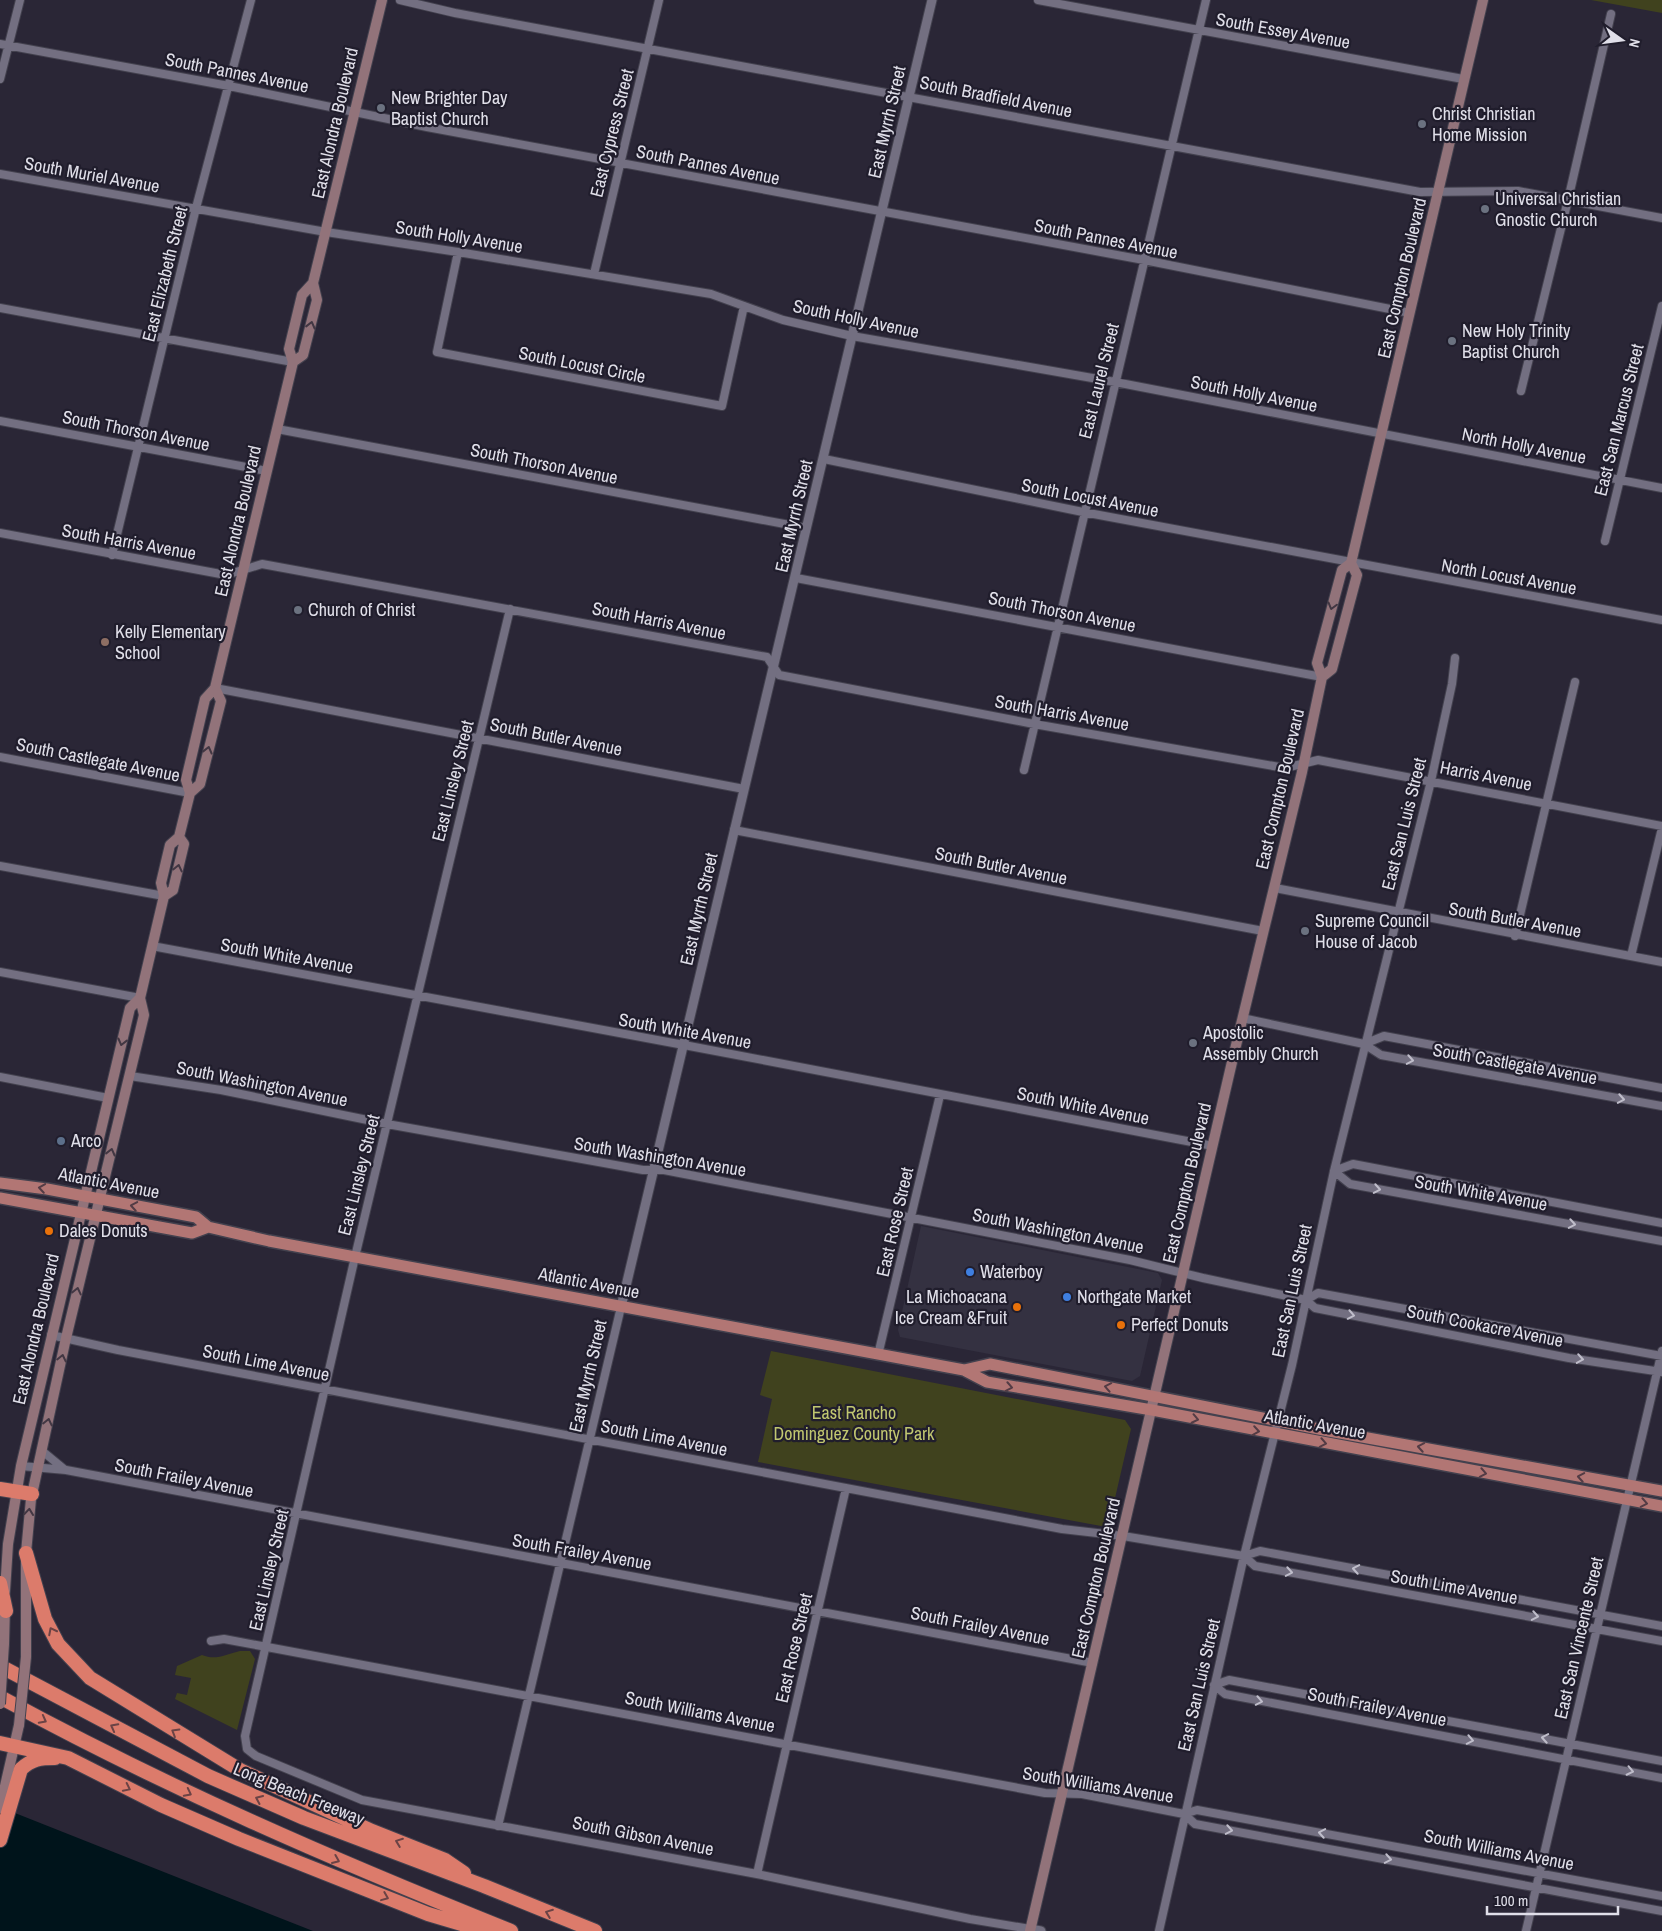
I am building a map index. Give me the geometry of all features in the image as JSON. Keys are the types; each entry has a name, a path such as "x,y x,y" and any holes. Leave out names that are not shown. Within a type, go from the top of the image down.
{"highway":[{"path":"0,1489 32,1494"},
{"path":"26,1553 45,1619 72,1662 90,1678 240,1770 372,1831 445,1860 484,1886"},
{"path":"0,1583 6,1611"},
{"path":"2,1649 28,1681"},
{"name":"Long Beach Freeway","path":"0,1666 208,1776 304,1818 484,1886 595,1931"},
{"path":"0,1697 224,1810 375,1876 511,1931"},
{"path":"0,1742 68,1758 153,1801 239,1839 428,1914 485,1931"},
{"path":"0,1840 11,1781 29,1762 40,1757 68,1758"}],"main road":[{"name":"East Alondra Boulevard","path":"0,1808 11,1781 26,1657 26,1553 32,1494 66,1338 144,1015 140,998 164,896 161,882 170,845 179,837 190,793 186,780 200,717 205,699 215,688 244,570 293,362 289,349 302,295 313,282 382,0"},
{"name":"East Compton Boulevard","path":"1034,1930 1062,1795 1156,1396 1242,1018 1275,888 1303,764 1322,677 1317,664 1342,570 1351,563 1483,0"},
{"name":"East Alondra Boulevard","path":"293,362 303,355 317,300 313,282"},
{"name":"East Compton Boulevard","path":"1322,677 1332,669 1357,574 1351,563"},
{"name":"East Alondra Boulevard","path":"190,793 200,784 220,701 215,688"},
{"name":"East Alondra Boulevard","path":"0,1704 8,1544 21,1466 130,1008 140,998"},
{"name":"Atlantic Avenue","path":"0,1182 196,1217 208,1227 355,1257 964,1370 987,1382 1152,1410 1662,1506"},
{"name":"Atlantic Avenue","path":"0,1198 192,1233 208,1227"},
{"name":"Atlantic Avenue","path":"964,1370 990,1364 1278,1421 1662,1492"}],"street":[{"path":"0,79 4,45 20,0"},
{"name":"East Elizabeth Street","path":"112,555 196,208 251,0"},
{"name":"South Bradfield Avenue","path":"400,0 455,13 1372,183 1438,192 1518,191 1662,218"},
{"name":"East Cypress Street","path":"594,274 659,0"},
{"name":"East Myrrh Street","path":"498,1826 773,666 796,578 806,528 883,213 932,0"},
{"name":"South Essey Avenue","path":"1038,0 1463,79"},
{"name":"East Laurel Street","path":"1024,770 1083,512 1206,0"},
{"path":"1521,391 1611,14"},
{"name":"South Pannes Avenue","path":"4,45 228,86 426,127 620,164 1144,260 1410,313"},
{"name":"South Muriel Avenue","path":"0,174 326,232"},
{"name":"South Holly Avenue","path":"326,232 711,294 783,320 852,336 1115,382 1381,434"},
{"name":"South Locust Circle","path":"458,252 437,352 722,406 744,306"},
{"name":"East San Marcus Street","path":"1605,541 1662,306"},
{"path":"0,308 293,362"},
{"name":"South Thorson Avenue","path":"0,421 267,471"},
{"name":"South Thorson Avenue","path":"277,429 806,528"},
{"name":"North Holly Avenue","path":"1381,434 1662,488"},
{"name":"South Locust Avenue","path":"824,459 1083,512 1351,563"},
{"name":"South Harris Avenue","path":"0,533 226,575 262,564 767,657 778,675 1034,724 1285,768 1303,764"},
{"name":"North Locust Avenue","path":"1351,563 1662,620"},
{"name":"South Thorson Avenue","path":"796,578 1322,677"},
{"name":"East Linsley Street","path":"247,1749 245,1736 267,1647 355,1257 510,609"},
{"name":"East San Luis Street","path":"1159,1931 1184,1814 1244,1556 1275,1434 1334,1170 1431,781 1456,658"},
{"path":"1515,936 1575,682"},
{"name":"South Butler Avenue","path":"215,688 744,789"},
{"name":"South Castlegate Avenue","path":"0,757 190,793"},
{"name":"Harris Avenue","path":"1303,764 1318,760 1662,827"},
{"path":"1631,956 1662,827"},
{"name":"South Butler Avenue","path":"734,830 1263,931"},
{"path":"0,866 164,896"},
{"name":"South Butler Avenue","path":"1275,888 1515,936 1662,962"},
{"name":"South White Avenue","path":"152,946 1213,1146"},
{"path":"0,972 140,998"},
{"name":"South Castlegate Avenue","path":"1242,1018 1364,1044 1381,1055 1662,1106"},
{"name":"South Castlegate Avenue","path":"1364,1044 1384,1036 1662,1088"},
{"name":"South Washington Avenue","path":"130,1076 221,1090 387,1124 643,1170 654,1170 911,1218 1130,1260 1184,1273"},
{"path":"0,1077 108,1098"},
{"name":"East Rose Street","path":"878,1355 940,1095"},
{"name":"South White Avenue","path":"1334,1170 1353,1164 1662,1223"},
{"name":"South White Avenue","path":"1334,1170 1350,1184 1662,1241"},
{"name":"South Cookacre Avenue","path":"1184,1273 1306,1300 1315,1308 1569,1358 1660,1372"},
{"name":"South Cookacre Avenue","path":"1306,1300 1318,1293 1662,1354"},
{"name":"South Lime Avenue","path":"51,1335 118,1350 1062,1528 1244,1556 1260,1551 1662,1626"},
{"name":"East San Vincente Street","path":"1526,1931 1629,1485 1660,1372 1662,1354"},
{"name":"South Frailey Avenue","path":"41,1450 66,1470"},
{"name":"South Frailey Avenue","path":"21,1466 66,1470 296,1515 818,1610 1093,1663"},
{"name":"East Rose Street","path":"757,1874 846,1488"},
{"name":"South Lime Avenue","path":"1244,1556 1255,1566 1662,1641"},
{"name":"South Williams Avenue","path":"211,1641 224,1639 1062,1795 1082,1794 1184,1814 1198,1810 1662,1896"},
{"name":"South Frailey Avenue","path":"1214,1685 1229,1680 1662,1761"},
{"name":"South Frailey Avenue","path":"1214,1685 1225,1694 1566,1758 1662,1778"},
{"name":"South Gibson Avenue","path":"247,1749 256,1756 362,1800 757,1874 970,1919 1034,1930"},
{"name":"South Williams Avenue","path":"1184,1814 1195,1824 1662,1911"}],"shaded area":[{"path":"921,1226 1158,1273 1162,1280 1140,1376 1132,1381 900,1337 898,1330"}],"green space":[{"path":"1591,0 1662,0 1662,13"},
{"name":"East Rancho Dominguez County Park","path":"771,1351 1125,1420 1131,1429 1109,1524 1101,1526 758,1462 772,1399 760,1395"},
{"path":"240,1651 250,1651 255,1659 237,1730 175,1699 177,1693 187,1695 191,1678 175,1675 177,1666 202,1655 216,1657"}],"water":[{"path":"0,1807 15,1813 313,1931 0,1931"}],"place":[{"name":"New Brighter Day Baptist Church","path":"381,108"},
{"name":"Christ Christian Home Mission","path":"1422,124"},
{"name":"Universal Christian Gnostic Church","path":"1485,209"},
{"name":"New Holy Trinity Baptist Church","path":"1452,341"},
{"name":"Church of Christ","path":"298,610"},
{"name":"Kelly Elementary School","path":"105,642"},
{"name":"Supreme Council House of Jacob","path":"1305,931"},
{"name":"Apostolic Assembly Church","path":"1193,1043"},
{"name":"Arco","path":"61,1141"},
{"name":"Dales Donuts","path":"49,1231"},
{"name":"Waterboy","path":"970,1272"},
{"name":"Northgate Market","path":"1067,1297"},
{"name":"La Michoacana Ice Cream &Fruit","path":"1017,1307"},
{"name":"Perfect Donuts","path":"1121,1325"}]}
